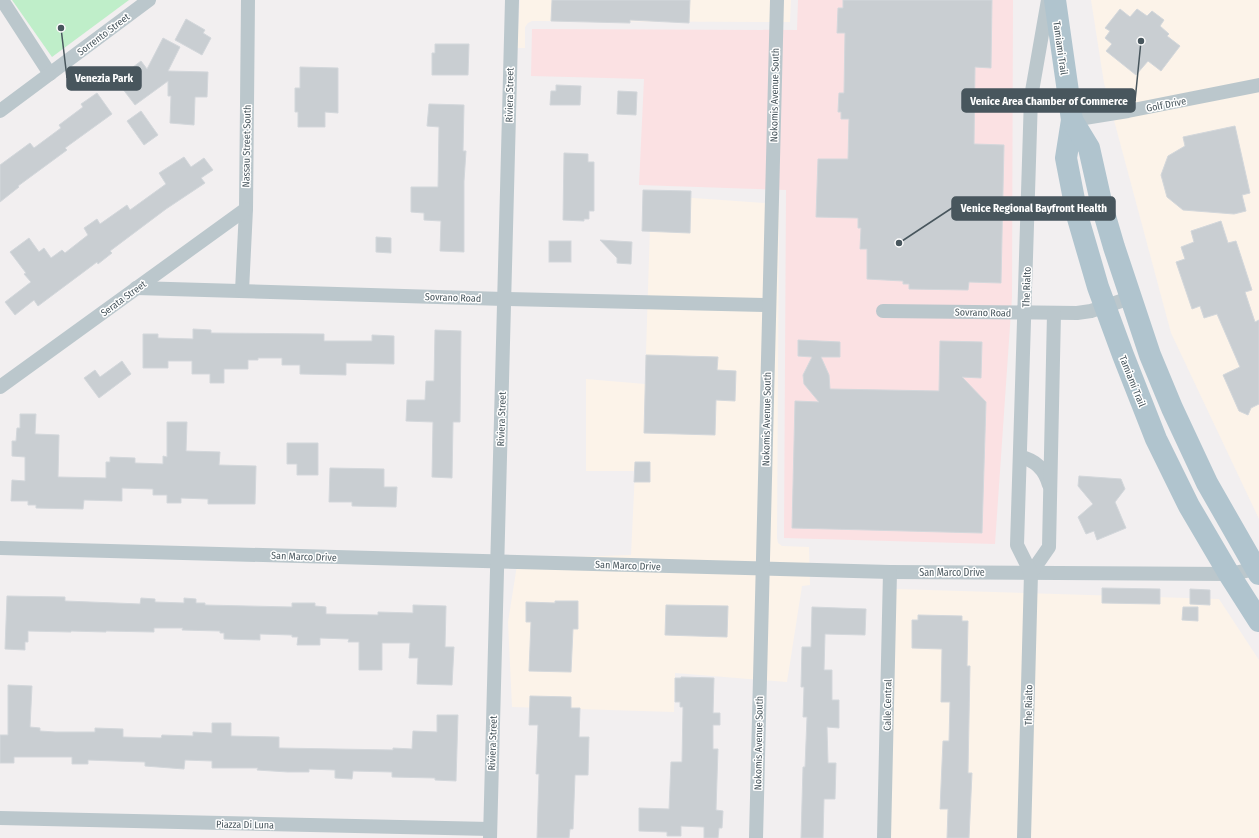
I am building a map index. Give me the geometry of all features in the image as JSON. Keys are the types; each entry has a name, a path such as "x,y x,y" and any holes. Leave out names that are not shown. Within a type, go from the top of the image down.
{"main road":[{"name":"Tamiami Trail","path":"1055,0 1072,120 1066,158 1077,215 1098,287 1156,438 1189,506 1259,621"},
{"name":"Tamiami Trail","path":"1072,120 1089,148 1102,206 1130,298 1150,356 1178,422 1207,483 1257,572"}],"street":[{"path":"2,0 50,74"},
{"name":"Sorrento Street","path":"0,111 149,0"},
{"name":"Nassau Street South","path":"242,291 246,209 248,0"},
{"name":"Riviera Street","path":"490,834 512,0"},
{"name":"Nokomis Avenue South","path":"756,838 777,0"},
{"name":"The Rialto","path":"1024,838 1031,572 1017,545 1031,97 1048,0"},
{"name":"Golf Drive","path":"1072,120 1128,111 1259,85"},
{"name":"Serata Street","path":"0,387 246,209"},
{"name":"Sovrano Road","path":"136,288 769,305"},
{"name":"Sovrano Road","path":"883,311 1077,313 1091,311 1130,298"},
{"path":"1031,572 1049,547 1054,313"},
{"path":"1020,458 1032,460 1038,464 1047,479 1050,492"},
{"name":"San Marco Drive","path":"0,548 762,570 1230,574 1257,572"},
{"name":"Calle Central","path":"884,838 890,572"},
{"name":"Piazza Di Luna","path":"0,818 490,834"}],"shaded area":[{"path":"520,0 791,0 790,22 532,21 525,27 525,48 517,48"},
{"path":"798,0 1013,0 1012,297 995,544 784,538 786,190 639,185 644,79 531,76 532,29 797,30"},
{"path":"1091,0 1259,0 1259,519 1171,333 1104,83"},
{"path":"651,195 779,204 777,538 778,543 782,546 809,547 810,585 802,586 787,682 675,673 674,712 512,707 508,622 518,559 631,555 635,471 586,471 586,379 645,384"},
{"path":"896,589 1219,599 1259,660 1259,838 888,838"}],"green space":[{"path":"12,0 129,0 52,57"}],"building":[{"path":"552,0 690,0 689,23 630,20 630,23 551,21"},
{"path":"843,0 992,0 991,68 975,67 974,144 1004,145 1001,283 969,282 968,290 909,289 909,284 903,284 903,281 867,279 867,249 860,249 861,228 858,228 858,218 816,217 818,159 848,159 849,119 841,119 841,112 838,112 839,93 844,93 845,33 837,33 838,8 843,8"},
{"path":"1120,9 1130,17 1137,9 1147,16 1152,11 1164,20 1160,26 1169,34 1167,36 1180,46 1161,71 1148,61 1136,75 1106,51 1112,44 1105,38 1110,31 1105,28"},
{"path":"186,19 205,30 203,33 211,38 202,55 175,40"},
{"path":"163,38 180,47 168,71 208,72 207,97 195,97 194,125 170,123 171,96 168,96 168,81 135,105 116,80 141,61 147,69"},
{"path":"435,44 469,44 468,75 432,75 432,53 435,53"},
{"path":"300,67 338,68 338,113 325,112 325,127 298,127 298,112 295,112 295,88 300,88"},
{"path":"556,85 581,86 580,105 550,105 551,91 556,91"},
{"path":"618,91 637,92 636,115 617,114"},
{"path":"97,93 112,114 65,148 67,150 18,186 19,187 0,202 0,165 30,143 34,148 61,128 59,125 83,107 81,104"},
{"path":"429,104 464,105 463,151 466,151 464,181 464,252 440,251 441,221 424,220 424,213 411,212 411,187 438,187 439,127 427,126"},
{"path":"141,111 158,135 144,145 127,121"},
{"path":"1235,126 1250,193 1242,195 1246,211 1234,214 1183,210 1167,197 1161,175 1168,156 1185,146 1183,137"},
{"path":"564,153 588,154 588,162 594,162 594,211 589,211 589,219 584,219 584,221 563,220"},
{"path":"184,157 191,167 204,158 213,170 201,178 205,183 166,209 110,251 112,253 98,264 97,262 38,306 34,300 15,315 5,302 31,282 10,252 29,238 39,252 44,248 51,258 62,250 65,253 88,235 84,228 97,219 100,224 127,205 130,210 166,184 159,173"},
{"path":"643,190 691,191 690,233 642,231"},
{"path":"1221,221 1228,243 1236,241 1252,290 1245,292 1255,322 1259,320 1259,404 1251,408 1248,415 1239,411 1223,375 1240,367 1217,314 1204,318 1200,306 1192,309 1176,262 1185,259 1181,247 1194,242 1191,231"},
{"path":"376,237 391,238 391,253 376,252"},
{"path":"600,240 632,242 631,264 617,263 617,258"},
{"path":"549,241 571,241 571,262 549,262"},
{"path":"193,329 211,330 211,333 324,334 324,341 372,341 372,335 394,336 394,364 346,363 346,375 300,374 300,365 282,365 282,358 258,358 258,360 248,360 248,369 224,369 224,383 210,383 210,374 192,374 192,361 168,361 168,368 143,368 143,334 158,334 158,338 193,339"},
{"path":"435,330 461,331 460,422 453,422 452,478 432,477 433,422 406,421 407,400 425,400 426,381 434,381"},
{"path":"798,340 840,342 840,357 821,357 829,375 830,389 939,391 940,341 982,342 981,378 962,377 986,402 982,533 792,528 795,401 819,402 804,384 803,375 812,357 798,356"},
{"path":"646,355 718,357 717,370 736,371 735,401 716,400 715,435 644,433"},
{"path":"122,361 131,374 99,398 84,378 95,370 100,377"},
{"path":"20,414 36,414 35,434 59,435 58,477 106,478 106,462 110,462 110,457 135,458 135,463 163,464 163,456 167,457 167,422 187,422 186,451 220,452 219,465 256,466 255,504 208,504 208,499 181,498 181,503 167,503 167,495 153,495 153,489 122,488 122,501 84,500 83,509 36,508 36,505 28,505 28,501 11,501 12,480 25,481 25,457 12,456 12,441 16,441 17,428 20,428"},
{"path":"287,443 318,443 318,475 297,475 297,464 287,464"},
{"path":"635,462 650,462 650,482 634,482"},
{"path":"330,468 384,469 384,487 397,487 396,507 352,506 352,502 329,502"},
{"path":"1079,476 1121,479 1125,489 1115,502 1126,528 1097,540 1094,531 1086,534 1078,517 1093,504 1078,486"},
{"path":"1102,588 1160,589 1160,604 1102,603"},
{"path":"1190,589 1210,590 1210,605 1190,604"},
{"path":"7,596 65,597 65,601 140,604 141,598 155,599 155,602 184,603 184,598 196,599 196,603 205,603 205,605 292,607 292,603 315,603 315,606 326,607 326,614 378,615 378,612 413,613 413,605 446,606 445,647 454,647 452,685 417,684 418,658 409,658 410,643 382,643 382,670 359,670 359,642 348,642 349,639 320,638 320,645 297,645 298,637 292,637 292,635 260,634 260,640 224,639 224,633 220,633 220,631 182,630 183,628 154,628 154,632 28,631 28,642 25,642 25,650 5,649"},
{"path":"555,601 578,601 578,629 573,629 571,672 529,671 531,622 526,622 526,602 555,603"},
{"path":"666,605 728,606 727,637 665,635"},
{"path":"812,607 866,609 865,635 825,634 824,670 832,670 832,700 839,700 839,728 827,727 828,763 836,763 835,799 824,799 823,838 801,838 803,767 805,767 807,717 803,717 804,687 801,687 802,647 811,647"},
{"path":"1183,607 1198,607 1198,621 1182,620"},
{"path":"918,615 962,616 962,621 968,621 967,666 970,666 968,773 972,773 969,838 947,838 948,809 940,809 943,741 949,741 950,702 941,702 942,649 912,648 912,620 918,620"},
{"path":"675,678 714,678 713,713 720,713 720,725 713,725 713,749 718,749 716,810 723,811 722,828 719,828 718,838 704,838 704,827 681,826 681,836 667,836 667,832 639,831 639,808 669,809 671,762 682,762 683,707 680,707 680,702 675,702"},
{"path":"8,685 32,686 30,727 40,728 40,731 95,732 95,728 123,729 123,737 161,738 162,735 193,736 193,732 212,733 212,723 231,723 231,736 279,737 279,748 412,749 413,731 437,732 437,715 458,715 456,781 435,780 435,778 392,777 392,772 353,771 352,779 335,778 335,770 309,769 309,772 288,772 257,770 258,768 212,768 212,761 185,760 184,769 145,766 145,762 88,760 88,764 72,764 72,757 14,757 14,763 0,763 0,735 8,735"},
{"path":"530,696 571,697 571,708 580,708 579,737 589,737 588,775 575,775 573,829 570,829 569,838 537,838 539,774 536,774 538,725 529,725"}],"place":[{"name":"Venezia Park","path":"61,28"},
{"name":"Venice Area Chamber of Commerce","path":"1141,41"},
{"name":"Venice Regional Bayfront Health","path":"899,243"}]}
